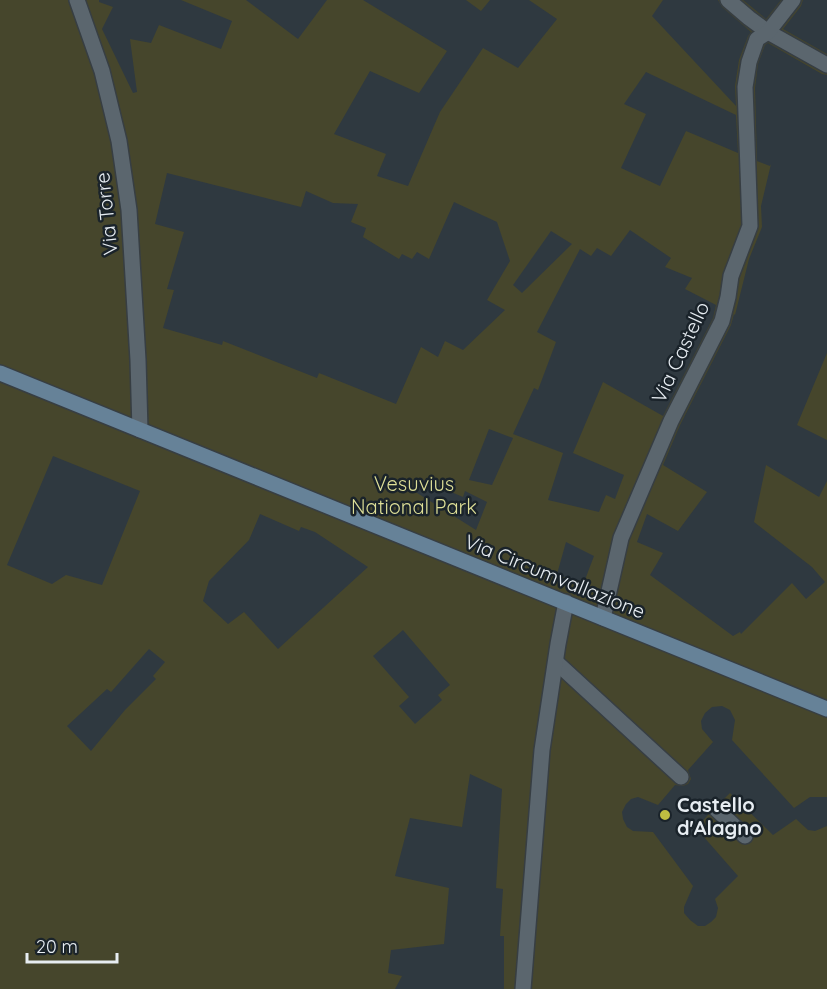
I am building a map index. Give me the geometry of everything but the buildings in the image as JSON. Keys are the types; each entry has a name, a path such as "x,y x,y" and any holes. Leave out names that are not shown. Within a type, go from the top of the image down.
{"main road":[{"name":"Via Circumvallazione","path":"0,373 827,709"}],"street":[{"name":"Via Torre","path":"77,0 102,71 119,141 129,210 140,430"},
{"path":"728,0 768,32 827,65"},
{"name":"Via Castello","path":"603,618 621,538 671,421 722,321 729,297 731,276 750,226 745,87 749,62 757,39 768,32 793,0"},
{"path":"523,989 542,750 566,602"},
{"path":"556,662 681,777"},
{"path":"715,808 745,836"}],"green space":[{"name":"Vesuvius National Park","path":"0,0 827,0 827,989 0,989"}],"place":[{"name":"Castello d'Alagno","path":"665,815"}]}
